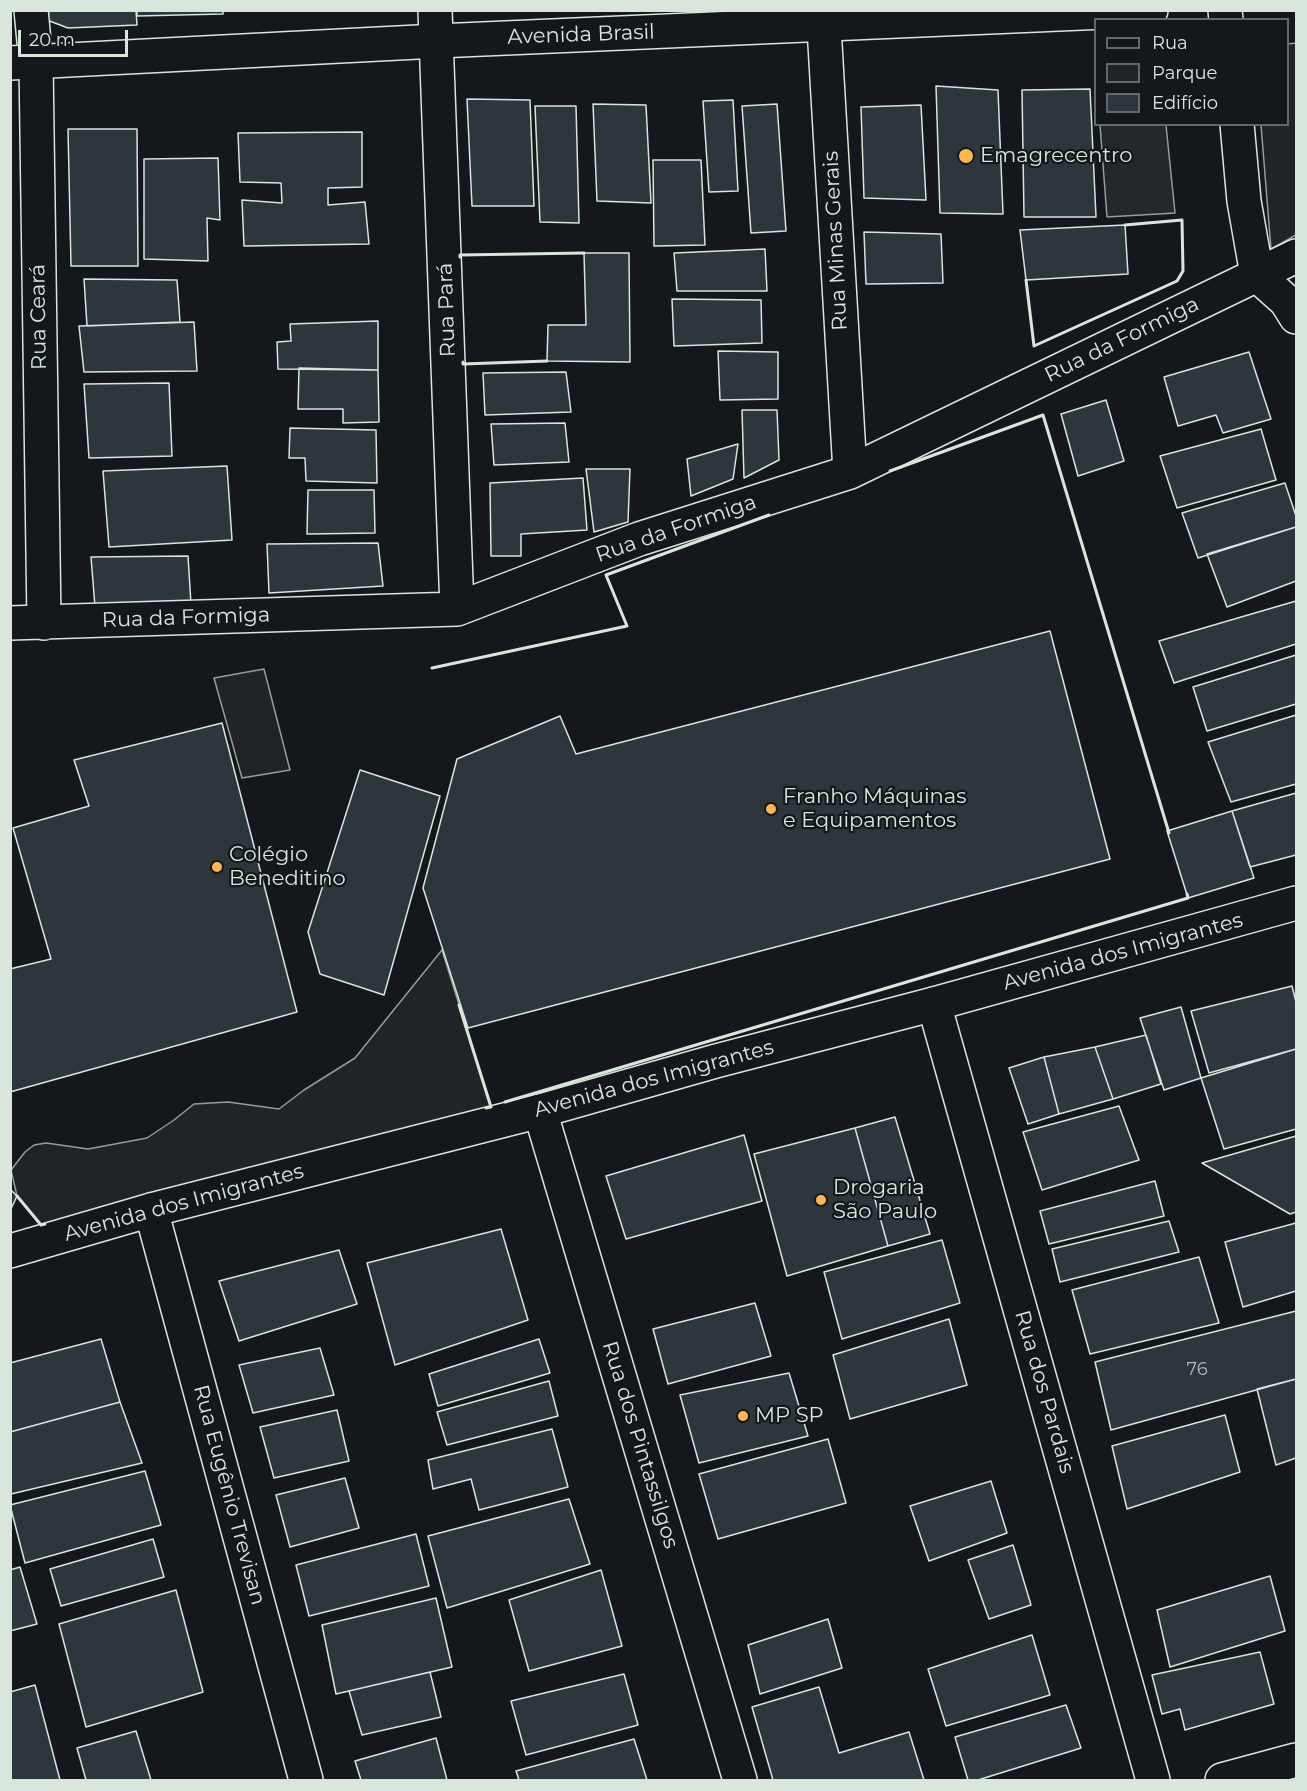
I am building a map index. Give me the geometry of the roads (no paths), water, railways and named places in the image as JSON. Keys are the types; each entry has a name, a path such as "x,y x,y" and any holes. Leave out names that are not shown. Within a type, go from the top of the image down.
{"street":[{"name":"Rua Ceará","path":"31,10 23,62 44,623"},
{"name":"Avenida Brasil","path":"23,62 436,26 1151,10"},
{"name":"Rua Minas Gerais","path":"823,18 850,472"},
{"name":"Rua Pará","path":"436,26 458,609"},
{"path":"1237,126 1244,201 1257,275 1286,301 1296,317"},
{"name":"Rua da Formiga","path":"10,623 458,609 639,539 850,472 1296,256"},
{"name":"Avenida dos Imigrantes","path":"10,1251 151,1210 540,1111 1296,903"},
{"name":"Rua dos Pardais","path":"934,1004 1153,1780"},
{"name":"Rua dos Pintassilgos","path":"540,1111 740,1780"},
{"name":"Rua Eugênio Trevisan","path":"151,1210 306,1780"},
{"path":"1222,1780 1296,1760"}],"place":[{"name":"Emagrecentro","path":"966,156"},
{"name":"Franho Máquinas e Equipamentos","path":"771,809"},
{"name":"Colégio Beneditino","path":"217,867"},
{"name":"Drogaria São Paulo","path":"821,1200"},
{"name":"MP SP","path":"743,1416"}]}
